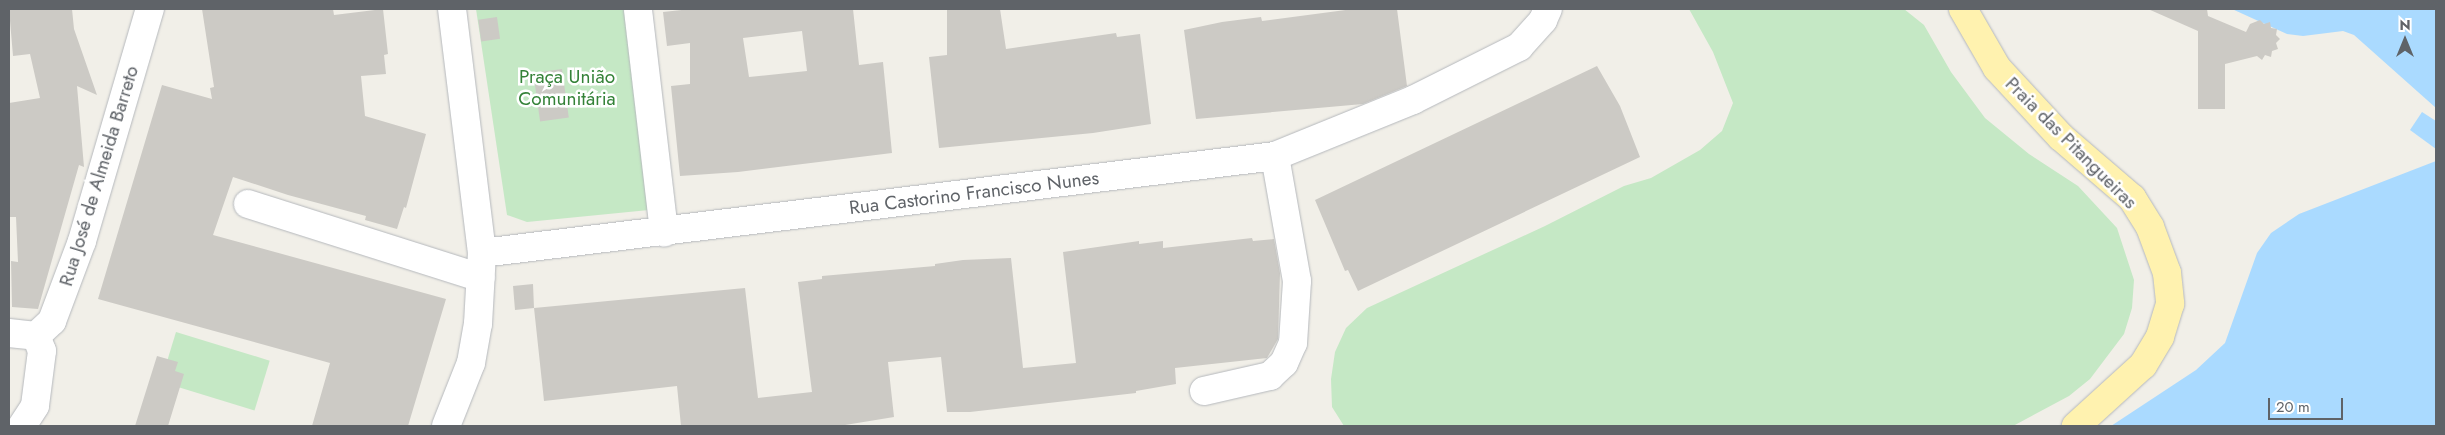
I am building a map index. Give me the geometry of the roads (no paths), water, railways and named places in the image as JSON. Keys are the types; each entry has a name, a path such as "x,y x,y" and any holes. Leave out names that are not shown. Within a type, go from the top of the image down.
{"main road":[{"name":"Praia das Pitangueiras","path":"1963,9 1976,35 2003,74 2061,137 2132,198 2156,240 2167,273 2170,304 2160,337 2143,365 2076,426"}],"street":[{"name":"Rua José de Almeida Barreto","path":"36,336 52,321 82,241 150,9"},
{"path":"446,426 471,363 482,265 452,9"},
{"name":"Rua Castorino Francisco Nunes","path":"482,265 664,232 1276,156 1452,82 1519,47 1543,20 1548,9"},
{"path":"638,10 664,232"},
{"path":"1204,392 1270,376 1284,363 1293,343 1297,281 1276,156"},
{"path":"248,204 482,265"},
{"path":"9,333 36,336 42,352 40,381 35,406 19,422"}],"water":[{"path":"2232,9 2436,9 2436,108 2354,35 2343,31 2303,36 2287,34"},
{"path":"2422,112 2436,121 2436,149 2410,130"},
{"path":"2436,161 2436,426 2111,426 2196,370 2225,343 2257,253 2271,233 2299,214"}],"park label":[{"name":"Praça União Comunitária","path":"567,88"}]}
